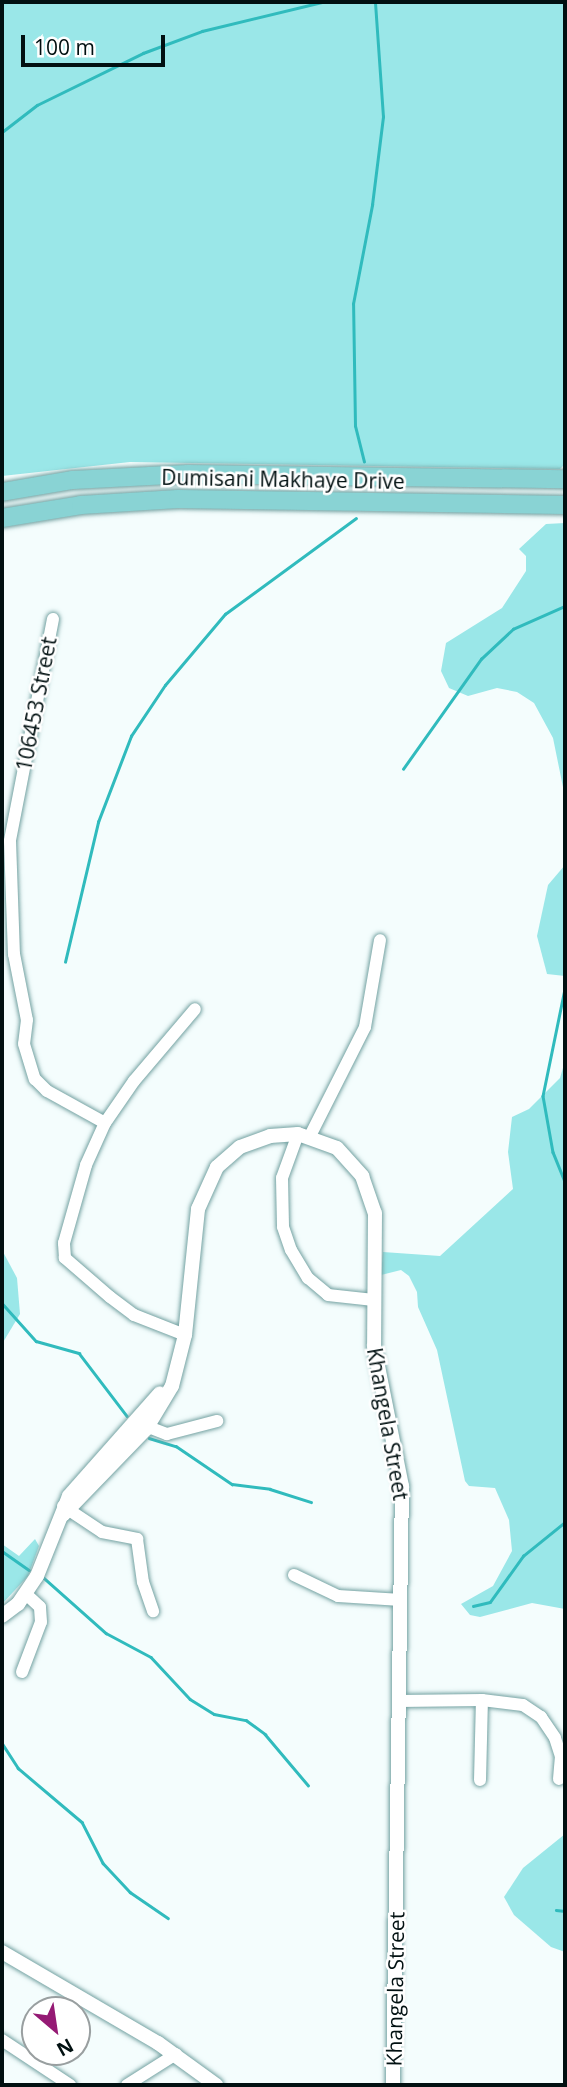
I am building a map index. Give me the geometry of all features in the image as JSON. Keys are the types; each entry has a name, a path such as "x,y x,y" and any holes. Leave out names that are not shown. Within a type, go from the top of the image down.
{"main road":[{"name":"Dumisani Makhaye Drive","path":"2,492 72,480 188,474 565,480"},
{"name":"Dumisani Makhaye Drive","path":"2,518 81,505 178,499 565,505"}],"street":[{"name":"106453 Street","path":"52,619 10,841 8,952 27,1020 24,1044 35,1079 47,1091 105,1123"},
{"path":"374,1300 328,1295 308,1278 290,1250 283,1227 282,1178 365,1027 380,940"},
{"path":"185,1335 135,1315 65,1258 70,1215 105,1123 134,1081 195,1009"},
{"path":"2,1616 26,1594 65,1511 87,1472 142,1426 180,1360 185,1335 195,1226 209,1179 240,1147 270,1136 304,1135"},
{"name":"Khangela Street","path":"304,1135 337,1148 351,1161 370,1193 377,1235 374,1300 376,1363 402,1486 393,2085"},
{"path":"142,1426 178,1433 217,1421"},
{"path":"65,1511 102,1532 137,1539 153,1611"},
{"path":"294,1575 338,1596 401,1600"},
{"path":"22,1672 41,1622 38,1604 26,1594"},
{"path":"480,1780 482,1700"},
{"path":"399,1701 482,1700 523,1705 541,1717 559,1748 559,1779"},
{"path":"2,1952 176,2054 216,2085"},
{"path":"2,2040 69,2085"},
{"path":"127,2085 176,2054"}],"shaded area":[{"path":"2,2 565,2 565,464 560,469 130,462 2,476"},
{"path":"565,523 565,797 553,738 534,703 517,692 497,688 468,696 449,688 441,671 446,643 502,608 526,571 526,556 519,549 546,524"},
{"path":"565,865 565,976 547,974 537,936 548,885"},
{"path":"565,1061 565,1609 532,1603 480,1617 470,1615 461,1604 493,1586 512,1551 509,1520 495,1488 469,1486 465,1481 437,1350 418,1307 417,1292 409,1276 401,1270 381,1275 383,1252 440,1256 513,1189 508,1152 512,1117 529,1109 560,1078"},
{"path":"2,1250 17,1278 20,1314 2,1344"},
{"path":"35,1539 39,1546 28,1576 2,1604 2,1544 19,1556"},
{"path":"565,1834 565,1952 551,1947 514,1915 504,1897 523,1868"}],"waterway":[{"path":"2,132 37,105 143,53 202,31 322,2"},
{"path":"364,462 355,426 353,304 372,205 383,117 375,2"},
{"path":"65,962 98,822 131,736 165,685 225,614 356,518"},
{"path":"403,769 481,659 513,629 565,606"},
{"path":"565,989 543,1096 553,1152 565,1182"},
{"path":"2,1303 36,1341 79,1353 127,1416"},
{"path":"149,1438 176,1446 232,1484 270,1489 311,1502"},
{"path":"473,1606 490,1602 523,1556 565,1522"},
{"path":"2,1551 29,1570"},
{"path":"44,1578 106,1633 151,1657 190,1699 214,1714 246,1720 265,1734 308,1785"},
{"path":"2,1743 18,1768 82,1822 103,1863 130,1892 168,1918"},
{"path":"556,1910 565,1911"}]}
